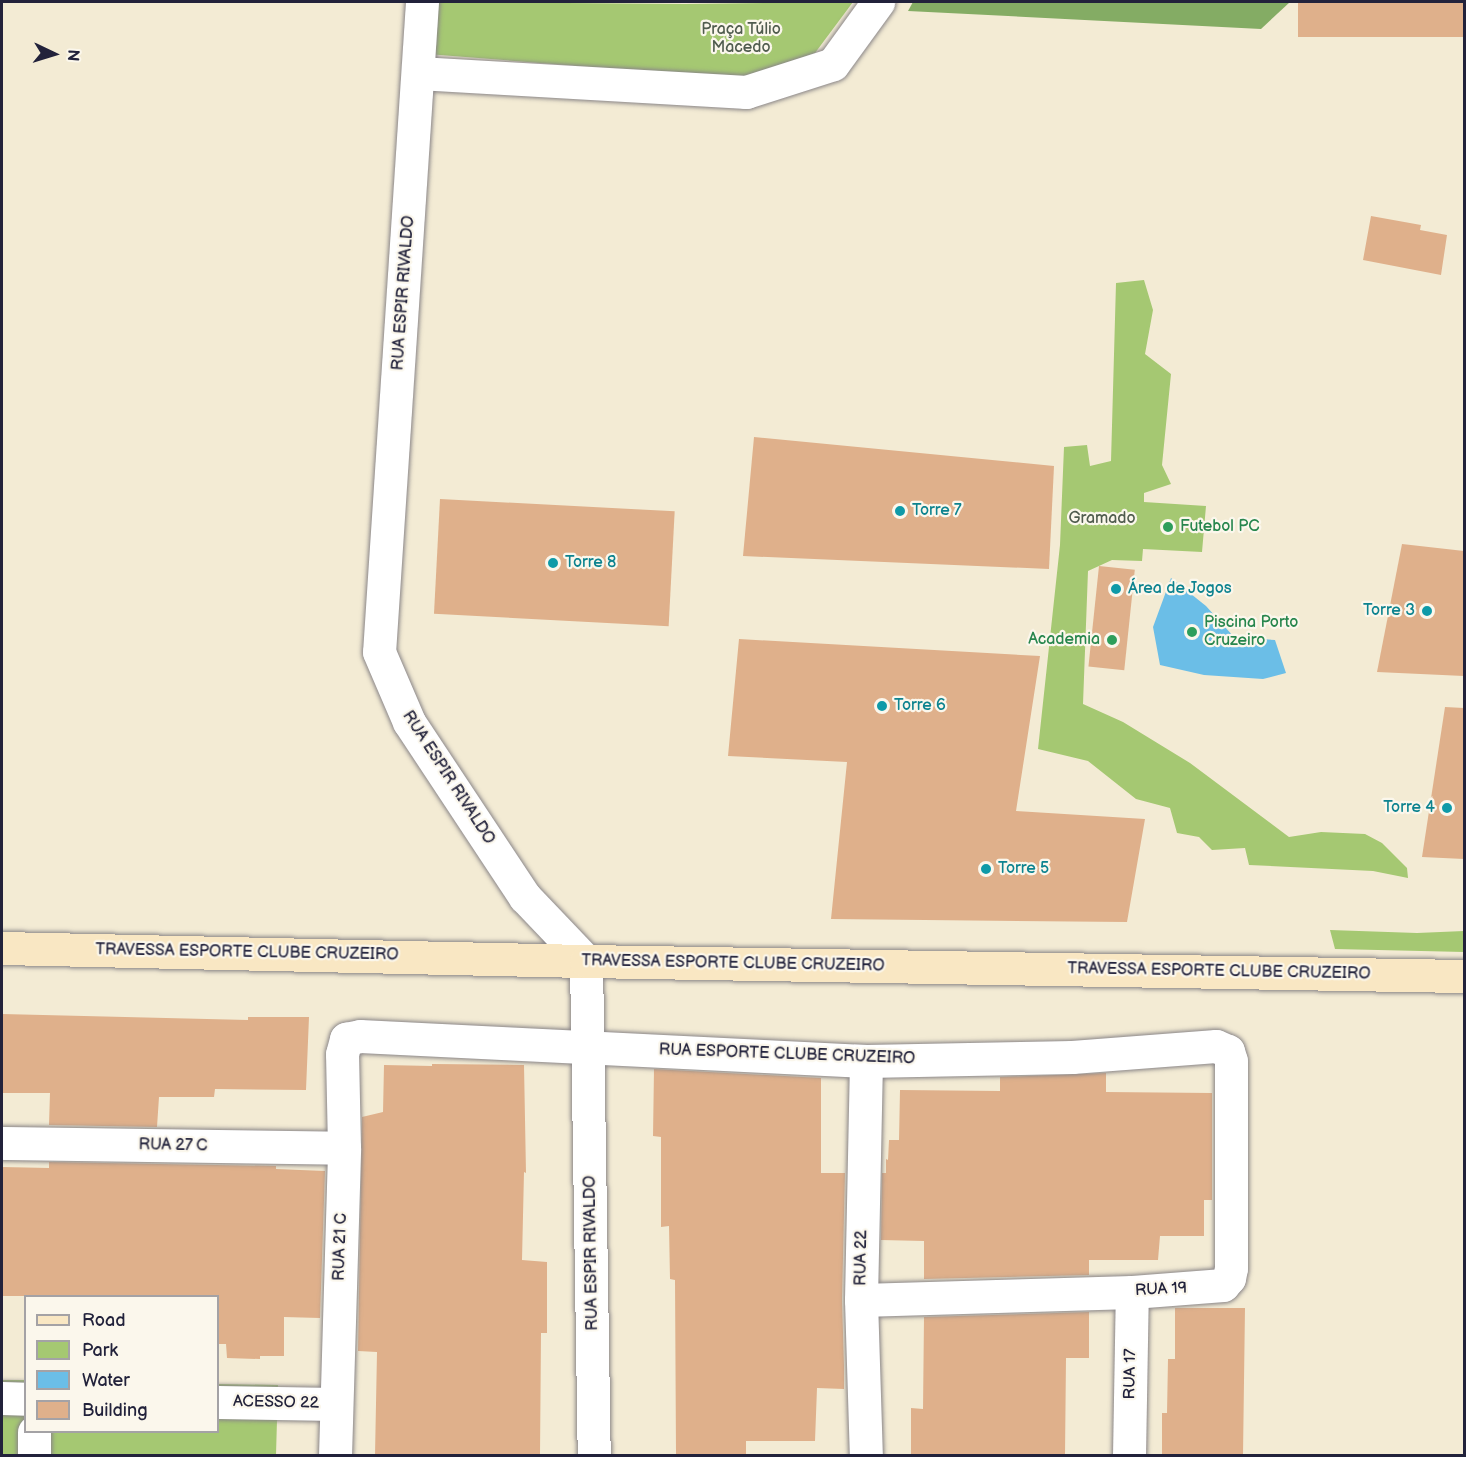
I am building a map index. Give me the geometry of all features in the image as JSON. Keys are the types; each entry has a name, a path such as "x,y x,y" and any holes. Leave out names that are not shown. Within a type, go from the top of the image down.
{"street":[{"name":"RUA ESPIR RIVALDO","path":"422,2 379,652 409,722 525,897 586,961 594,1455"},
{"path":"418,73 746,92 833,64 878,2"},
{"name":"TRAVESSA ESPORTE CLUBE CRUZEIRO","path":"2,948 586,961 1464,975"},
{"name":"RUA ESPORTE CLUBE CRUZEIRO","path":"346,1039 360,1036 866,1060 1072,1057 1216,1046 1228,1051"},
{"name":"RUA 21 C","path":"335,1455 344,1148 342,1054 346,1039"},
{"name":"RUA 19","path":"861,1300 1132,1292 1223,1285 1229,1278 1231,1061 1228,1051"},
{"name":"RUA 22","path":"866,1060 861,1300 866,1455"},
{"name":"RUA 27 C","path":"2,1143 344,1148"},
{"name":"RUA 17","path":"1129,1455 1132,1292"},
{"path":"2,1398 24,1399"},
{"name":"ACESSO 22","path":"219,1402 335,1404"},
{"path":"34,1433 34,1455"}],"green space":[{"name":"Praça Túlio Macedo","path":"432,2 685,4 853,2 815,53 742,79 427,54"},
{"path":"913,2 1290,2 1261,29 908,11"},
{"name":"Gramado","path":"1144,280 1153,310 1145,354 1171,374 1162,465 1171,484 1144,493 1144,502 1206,506 1202,552 1143,549 1142,561 1112,560 1088,571 1083,704 1123,722 1190,763 1289,837 1321,832 1365,834 1382,843 1407,868 1408,878 1373,871 1249,865 1245,848 1212,850 1199,837 1177,833 1170,808 1136,799 1088,761 1038,749 1060,545 1064,447 1087,445 1090,466 1111,461 1116,283"},
{"path":"1330,930 1417,933 1464,931 1464,952 1335,949"},
{"path":"2,1380 24,1380 24,1433 219,1433 219,1384 278,1385 276,1455 2,1455"}],"water":[{"name":"Piscina Porto Cruzeiro","path":"1171,578 1206,606 1234,637 1275,640 1286,673 1263,679 1204,675 1160,665 1153,627"}],"building":[{"path":"1298,2 1464,2 1464,37 1298,37"},
{"path":"1371,216 1421,225 1420,230 1447,235 1441,275 1363,260"},
{"name":"Torre 7","path":"754,437 1054,466 1049,569 743,556"},
{"name":"Torre 8","path":"440,499 675,511 669,626 434,614"},
{"name":"Torre 3","path":"1402,544 1464,551 1464,676 1377,672"},
{"path":"1099,566 1135,570 1124,670 1088,666"},
{"path":"739,639 1040,656 1016,811 1145,819 1127,922 831,919 847,762 728,756"},
{"name":"Torre 4","path":"1445,707 1464,708 1464,859 1422,857"},
{"path":"2,1014 248,1020 248,1017 309,1017 306,1090 215,1089 214,1097 159,1097 157,1127 49,1125 50,1093 2,1093"},
{"path":"432,1064 524,1065 526,1173 524,1172 522,1260 547,1262 547,1333 541,1333 540,1455 375,1455 377,1352 358,1351 362,1117 383,1112 384,1065 432,1066"},
{"path":"654,1069 821,1078 821,1173 845,1173 842,1300 844,1389 817,1388 815,1441 746,1441 746,1455 676,1455 675,1280 670,1279 669,1226 661,1227 661,1137 653,1136"},
{"path":"1106,1073 1106,1092 1212,1093 1212,1200 1204,1200 1204,1236 1160,1236 1158,1260 1089,1260 1089,1275 924,1279 924,1241 881,1240 882,1173 886,1173 889,1140 899,1140 900,1090 1000,1091 1000,1077"},
{"path":"49,1162 276,1166 276,1169 325,1171 320,1318 284,1317 284,1356 260,1356 260,1359 227,1358 226,1344 219,1344 219,1295 2,1296 2,1167 49,1168"},
{"path":"1175,1308 1245,1308 1243,1455 1162,1455 1162,1413 1167,1413 1168,1359 1175,1359"},
{"path":"1089,1312 1089,1358 1066,1358 1065,1455 911,1455 911,1408 923,1409 924,1317"}],"place":[{"name":"Torre 7","path":"900,511"},
{"name":"Futebol PC","path":"1168,527"},
{"name":"Torre 8","path":"553,563"},
{"name":"Área de Jogos","path":"1116,589"},
{"name":"Torre 3","path":"1427,611"},
{"name":"Piscina Porto Cruzeiro","path":"1192,632"},
{"name":"Academia","path":"1112,640"},
{"name":"Torre 6","path":"882,706"},
{"name":"Torre 4","path":"1447,808"},
{"name":"Torre 5","path":"986,869"}]}
